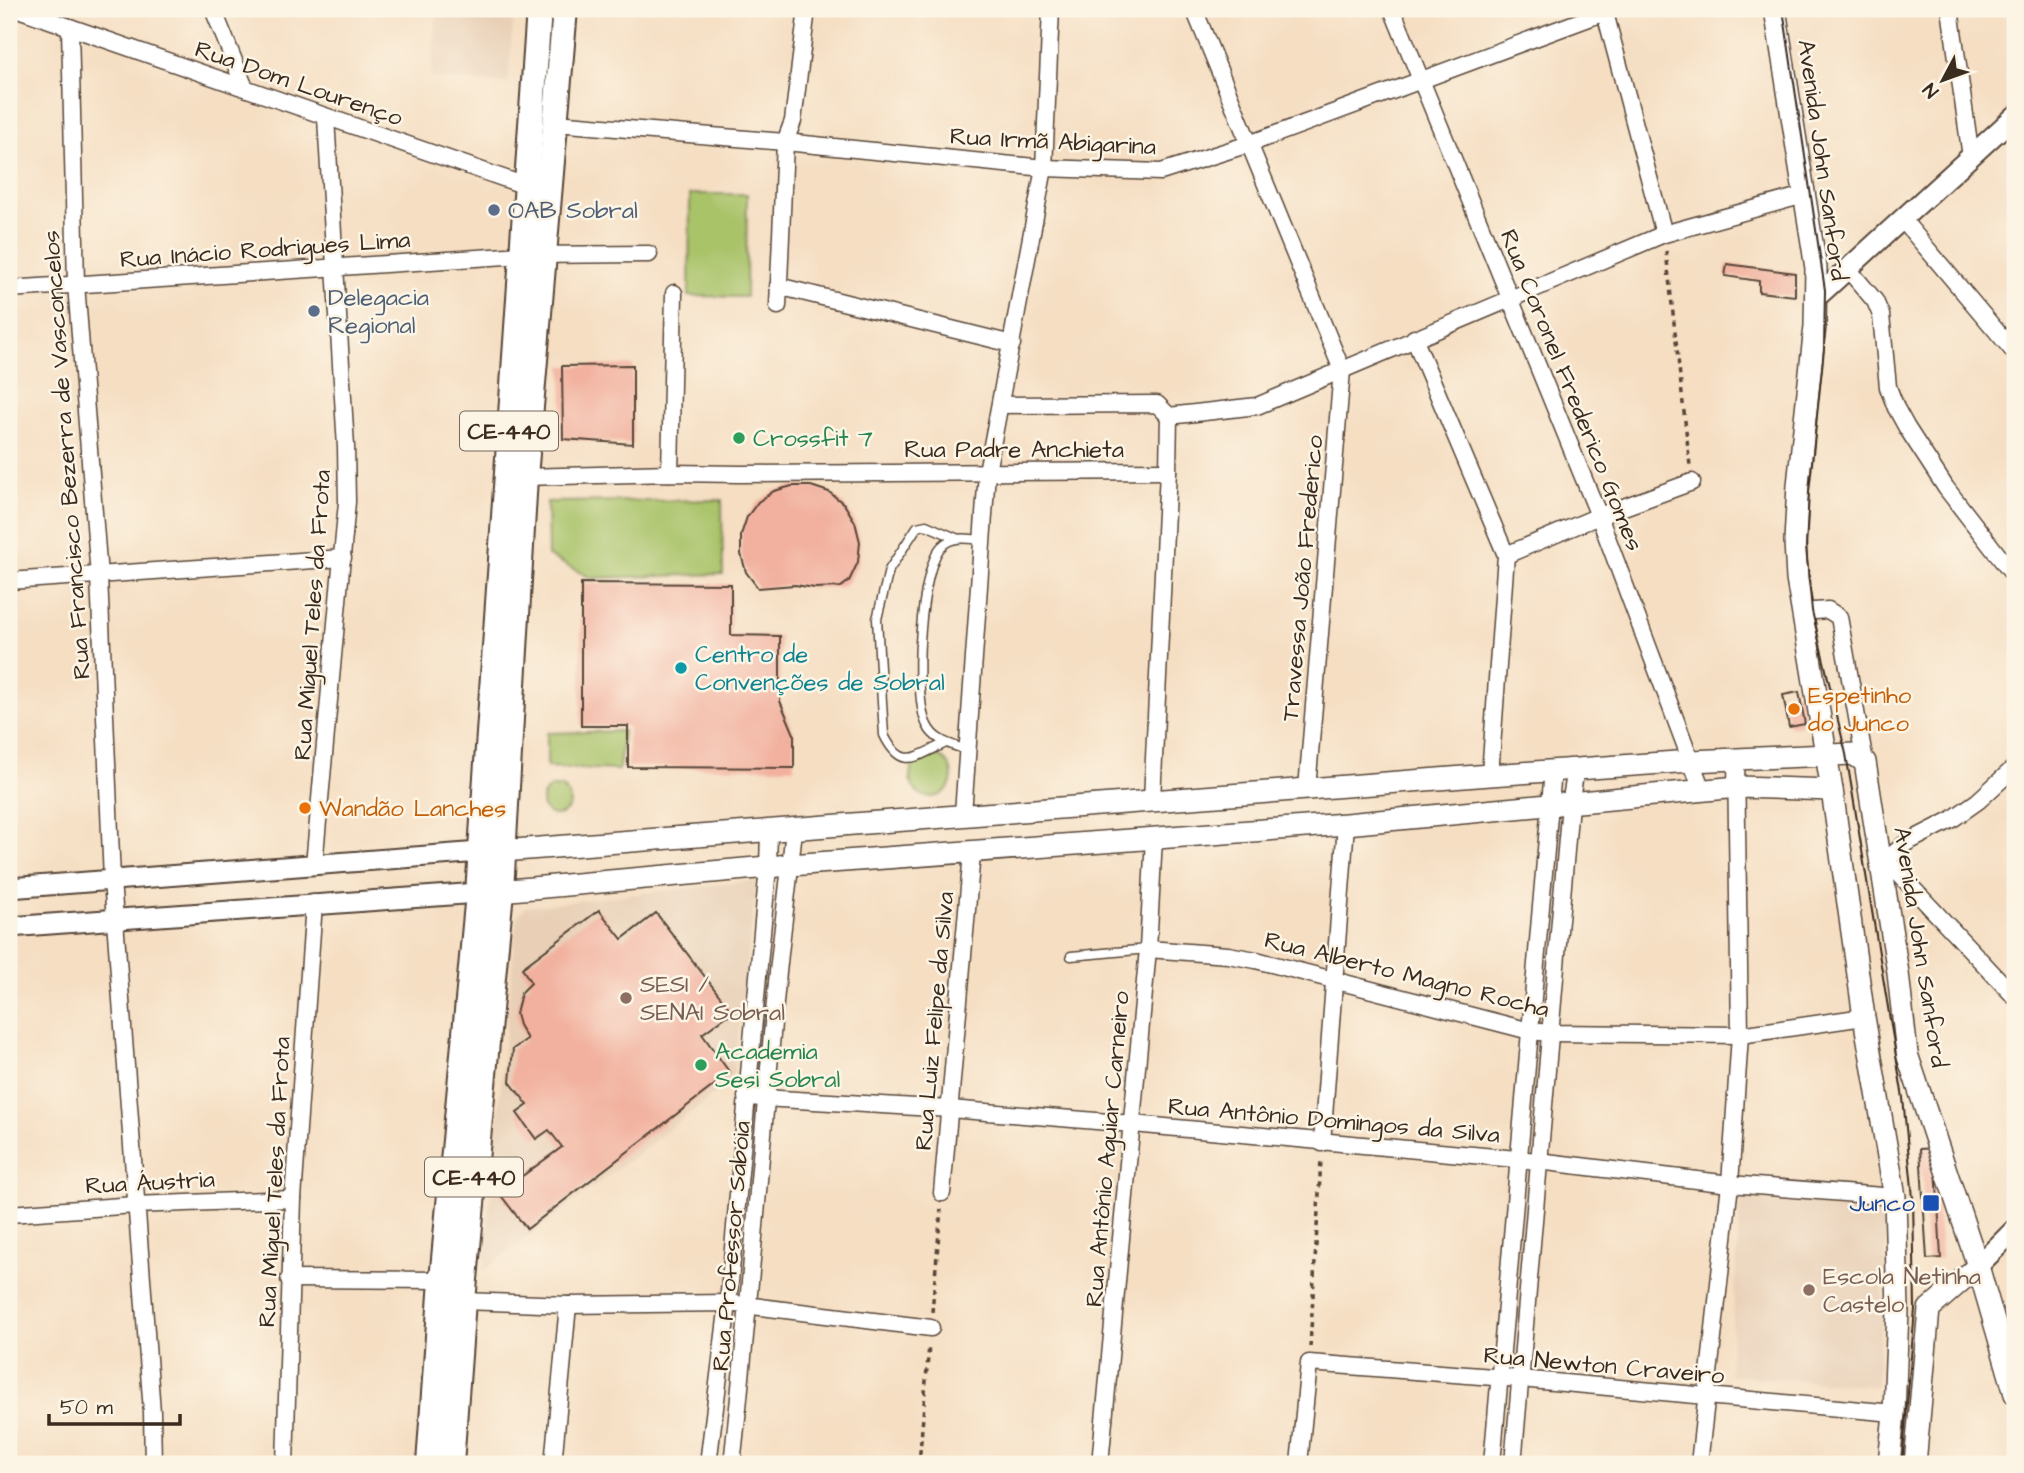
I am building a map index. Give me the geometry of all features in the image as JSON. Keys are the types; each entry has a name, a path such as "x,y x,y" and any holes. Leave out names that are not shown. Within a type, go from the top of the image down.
{"main road":[{"name":"CE-440","path":"451,1464 534,254 538,187 539,9"},
{"name":"CE-440","path":"538,187 555,123 565,9"},
{"name":"Avenida John Sanford","path":"1775,9 1816,268 1816,297 1795,541 1801,612 1832,790 1864,1017 1895,1197 1898,1310 1889,1464"},
{"name":"CE-440","path":"491,851 525,477 534,254"},
{"path":"491,851 1152,799 1736,758 1853,754 1866,762"},
{"name":"Avenida John Sanford","path":"1866,762 1883,857 1907,1054 1978,1266 2015,1394"},
{"path":"489,892 790,865 1346,824 1738,787 1832,790"},
{"path":"1091,805 1093,843"},
{"name":"CE-440","path":"429,1464 442,1280 489,892"},
{"path":"1898,1310 1929,1309 1978,1266"},
{"path":"1915,1464 1929,1309"}],"street":[{"name":"Rua Dom Lourenço","path":"18,9 326,117 538,187"},
{"path":"213,9 245,88"},
{"path":"778,306 785,142 793,121 807,9"},
{"path":"963,814 988,472 1044,168 1051,9"},
{"path":"1194,9 1342,370"},
{"name":"Rua Coronel Frederico Gomes","path":"1392,9 1599,516 1702,790"},
{"path":"1950,9 1971,157"},
{"path":"1604,10 1664,234"},
{"name":"Rua Irmã Abigarina","path":"555,123 785,142 1044,168 1161,172 1249,144 1604,10"},
{"name":"Rua Francisco Bezerra de Vasconcelos","path":"70,27 76,284 99,576 115,918"},
{"path":"1816,297 2015,116"},
{"name":"Rua Miguel Teles da Frota","path":"314,865 347,502 326,117"},
{"path":"1168,416 1257,406 1664,234 1804,195"},
{"path":"1902,219 2013,346"},
{"name":"Rua Inácio Rodrigues Lima","path":"9,289 534,254 649,254"},
{"path":"1847,269 1875,300 1881,314 1888,387 1896,408 1946,488 2015,577"},
{"path":"778,286 1012,344"},
{"path":"670,473 674,293"},
{"path":"1414,338 1506,555 1490,775"},
{"name":"Travessa João Frederico","path":"1307,789 1342,370"},
{"path":"1001,405 1157,404 1168,416 1168,471 1152,799"},
{"name":"Rua Padre Anchieta","path":"525,477 670,473 1168,471"},
{"path":"1506,555 1599,516 1692,482"},
{"path":"9,581 343,558"},
{"name":"Avenida John Sanford","path":"1801,612 1828,610 1839,617 1866,762"},
{"path":"1699,1464 1730,1184 1740,1035 1736,758"},
{"path":"2015,767 1978,801 1951,820 1883,857 2015,997"},
{"path":"1492,1464 1530,1031 1560,805 1576,769"},
{"path":"1513,1464 1550,1033 1560,805 1553,770"},
{"path":"1322,1143 1346,824"},
{"name":"Rua Professor Sabóia","path":"732,1464 750,1304 753,1236 794,829"},
{"name":"Rua Professor Sabóia","path":"708,1464 728,1303 768,867 769,831"},
{"name":"Rua Antônio Aguiar Carneiro","path":"1100,1464 1148,949 1153,838"},
{"path":"9,888 491,851"},
{"name":"Rua Luiz Felipe da Silva","path":"942,1192 972,853"},
{"path":"9,927 489,892"},
{"name":"Rua Miguel Teles da Frota","path":"285,1464 293,1199 314,903"},
{"path":"115,918 152,1412 153,1464"},
{"name":"Rua Alberto Magno Rocha","path":"1148,949 1247,958 1530,1031 1550,1033 1740,1035 1864,1017"},
{"name":"Rua Antônio Domingos da Silva","path":"746,1097 950,1109 1133,1124 1538,1161 1730,1184 1895,1197"},
{"name":"Rua Áustria","path":"9,1214 135,1205 293,1199"},
{"path":"1978,1266 2015,1229"},
{"path":"733,1233 753,1236"},
{"path":"289,1279 442,1280"},
{"path":"463,1301 568,1305 750,1304 931,1328"},
{"path":"553,1464 568,1305"},
{"path":"1299,1464 1309,1363"},
{"name":"Rua Newton Craveiro","path":"1309,1363 1498,1377 1894,1413"}],"lane":[{"path":"946,743 911,758 902,758 892,750 884,735 877,619 889,570 917,527 926,525 956,538 983,540"},
{"path":"956,538 943,544 936,554 922,614 918,681 926,724 933,735 967,750"},
{"path":"1071,956 1148,949"}],"path":[{"path":"1664,234 1692,482"},
{"path":"1309,1363 1322,1143"}],"shaded area":[{"path":"437,9 514,9 508,84 431,78"},
{"name":"SESI / SENAI Sobral","path":"757,880 733,1080 483,1271 517,916 526,907"},
{"name":"Escola Netinha Castelo","path":"1741,1195 1889,1205 1877,1386 1729,1375"}],"green space":[{"path":"690,194 747,194 746,297 689,296"},
{"path":"722,500 723,574 591,578 548,556 547,502"},
{"path":"623,731 619,770 547,767 547,733"},
{"path":"931,755 946,761 952,776 946,791 931,797 916,791 910,776 916,761"},
{"path":"556,787 566,791 570,801 566,811 556,815 546,811 542,801 546,791"}],"building":[{"path":"1727,264 1795,273 1795,296 1759,292 1759,281 1725,276"},
{"path":"633,365 633,444 563,439 562,366"},
{"name":"Centro de Convenções de Sobral","path":"792,486 811,486 829,492 844,504 855,522 860,542 858,562 849,581 841,587 815,588 795,585 758,588 746,572 741,554 741,535 747,517 758,502 774,491"},
{"name":"Centro de Convenções de Sobral","path":"581,583 731,584 731,635 780,636 780,701 794,734 794,768 628,767 628,726 581,726"},
{"name":"Espetinho do Junco","path":"1799,692 1805,724 1789,727 1783,695"},
{"name":"SESI / SENAI Sobral","path":"599,910 622,939 656,913 732,1012 702,1034 730,1073 527,1229 499,1193 562,1147 549,1130 536,1139 517,1113 528,1105 510,1082 513,1049 527,1039 516,1014 521,993 531,983 522,968"},
{"name":"Junco","path":"1935,1148 1941,1258 1927,1259 1920,1149"}],"tram line":[{"path":"1783,9 1825,290 1824,349 1806,547 1812,611 1846,754 1903,1098 1913,1198 1915,1309 1902,1464"}],"place":[{"name":"OAB Sobral","path":"494,210"},
{"name":"Delegacia Regional","path":"314,311"},
{"name":"Crossfit 7","path":"739,438"},
{"name":"Centro de Convenções de Sobral","path":"681,668"},
{"name":"Espetinho do Junco","path":"1794,709"},
{"name":"Wandão Lanches","path":"305,808"},
{"name":"SESI / SENAI Sobral","path":"626,998"},
{"name":"Academia Sesi Sobral","path":"701,1065"},
{"name":"Junco","path":"1931,1203"},
{"name":"Escola Netinha Castelo","path":"1809,1290"}]}
